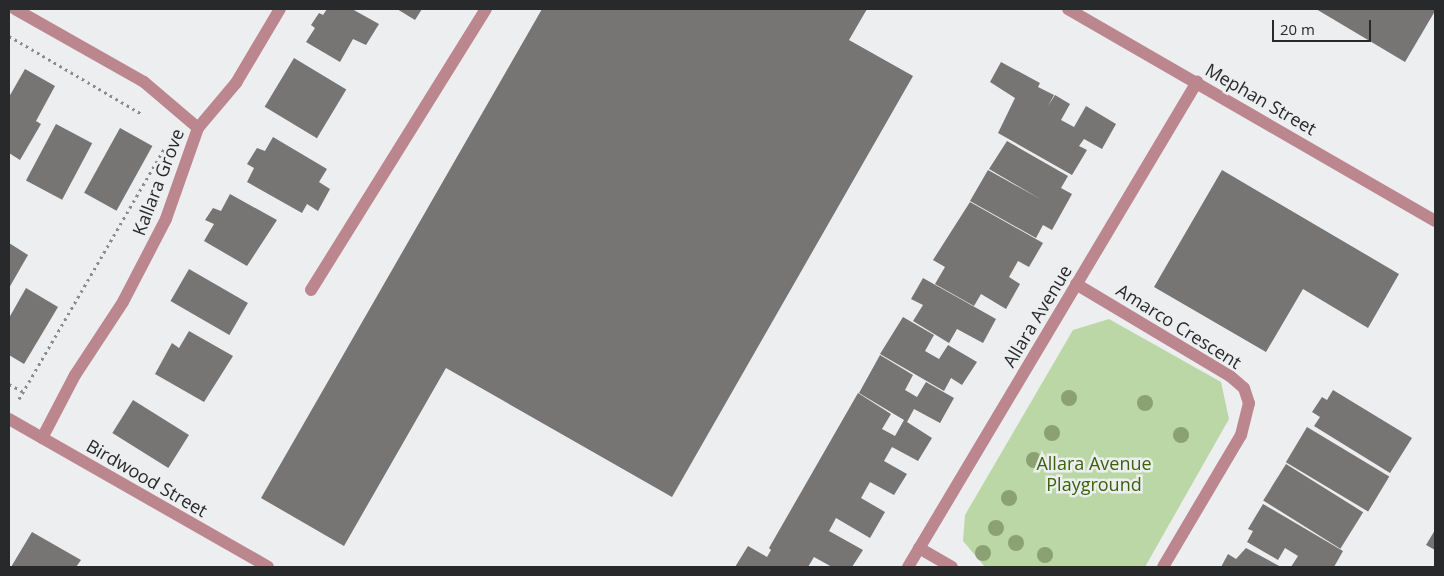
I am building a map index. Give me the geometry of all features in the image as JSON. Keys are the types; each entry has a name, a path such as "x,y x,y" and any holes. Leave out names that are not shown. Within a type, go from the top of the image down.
{"street":[{"name":"Kallara Grove","path":"16,9 144,82 198,128 166,219 123,302 75,375 42,438"},
{"path":"198,128 236,83 280,9"},
{"path":"311,290 486,9"},
{"name":"Mephan Street","path":"1068,9 1435,221"},
{"name":"Allara Avenue","path":"908,567 1197,82"},
{"name":"Amarco Crescent","path":"1076,284 1230,376 1244,388 1249,403 1241,435 1163,567"},
{"name":"Birdwood Street","path":"9,419 268,567"},
{"path":"919,548 952,567"}],"path":[{"path":"9,36 149,118"},
{"path":"9,384 25,393 169,141"}],"green space":[{"name":"Allara Avenue Playground","path":"1109,319 1221,382 1229,419 1145,567 985,567 963,541 965,515 1073,330"}],"building":[{"path":"327,9 352,9 379,24 366,45 353,39 340,62 306,42 315,28 311,25 319,13 323,15"},
{"path":"397,9 422,9 415,20"},
{"path":"542,9 867,9 849,40 913,76 672,497 446,368 344,546 261,498"},
{"path":"1316,9 1435,9 1435,11 1405,62"},
{"path":"294,58 346,89 317,138 265,107"},
{"path":"1001,62 1040,83 1038,87 1054,95 1048,106 1055,95 1070,104 1061,120 1074,127 1086,106 1116,124 1102,149 1084,139 1079,146 1087,150 1072,175 998,133 1015,98 990,82"},
{"path":"25,69 55,86 36,121 41,124 20,160 9,153 9,97"},
{"path":"56,124 92,143 62,200 26,181"},
{"path":"120,128 152,146 116,211 84,193"},
{"path":"273,137 327,169 319,182 330,189 318,211 307,204 302,213 247,182 254,168 247,164 257,148 265,151"},
{"path":"1007,141 1068,176 1061,188 1072,194 1052,230 1043,225 1036,238 970,201 988,170 1042,200 989,169"},
{"path":"1222,170 1399,274 1368,328 1303,289 1266,352 1154,287"},
{"path":"230,194 277,220 247,266 204,241 214,224 205,220 213,208 221,211"},
{"path":"970,202 1043,243 1029,267 1018,261 1009,277 1020,284 1006,309 981,294 974,306 935,284 945,267 933,260"},
{"path":"9,243 28,255 9,288"},
{"path":"189,269 248,303 229,335 170,301"},
{"path":"923,278 996,319 983,343 957,329 949,343 913,321 923,305 911,299"},
{"path":"26,288 58,307 24,364 9,355 9,318"},
{"path":"903,317 934,335 925,351 939,359 948,345 977,362 962,385 951,378 944,391 880,354"},
{"path":"189,331 233,356 204,402 155,374 172,343 179,348"},
{"path":"880,355 913,375 905,390 917,397 926,382 954,398 940,423 914,409 907,422 932,438 918,461 892,447 884,461 907,474 894,495 870,482 861,498 885,512 870,538 836,518 829,531 863,550 852,567 832,567 814,557 808,567 735,567 748,546 767,557 771,550 769,548 858,393 891,414 882,429 895,436 904,420 859,393"},
{"path":"1333,390 1412,438 1390,473 1314,426 1320,417 1312,412 1322,397 1327,400"},
{"path":"133,400 189,435 168,468 112,433"},
{"path":"1307,427 1389,476 1368,512 1286,462"},
{"path":"1286,464 1363,512 1340,549 1263,500"},
{"path":"1263,504 1343,551 1334,567 1291,567 1298,556 1285,548 1278,560 1247,542 1253,531 1248,529"},
{"path":"1435,530 1435,550 1426,545"},
{"path":"32,532 81,560 76,567 11,567"},
{"path":"1246,548 1281,567 1221,567 1228,554 1236,559"}]}
